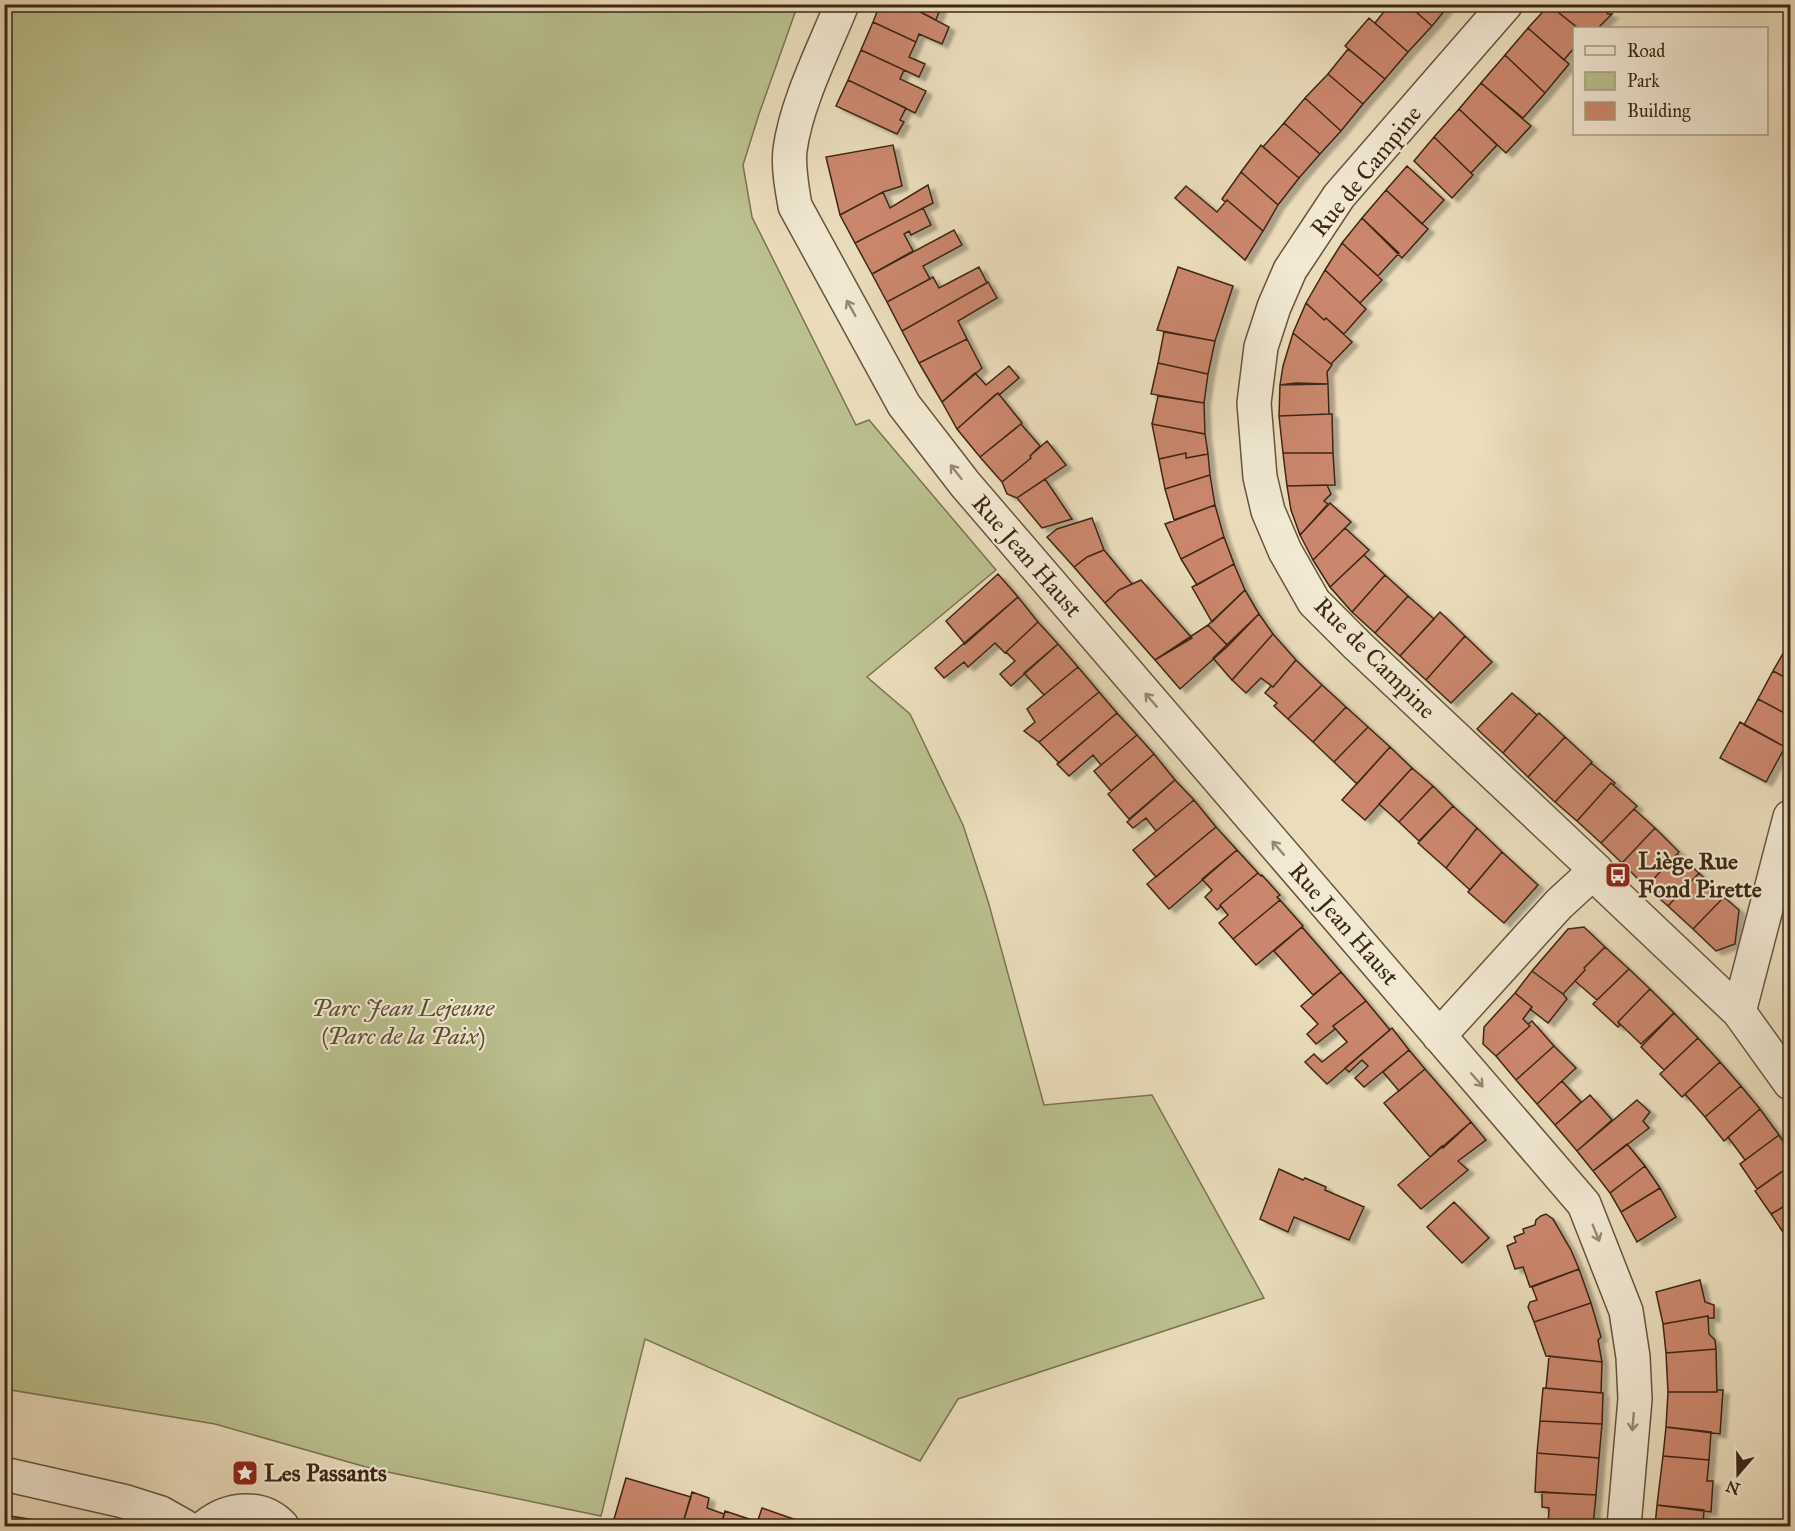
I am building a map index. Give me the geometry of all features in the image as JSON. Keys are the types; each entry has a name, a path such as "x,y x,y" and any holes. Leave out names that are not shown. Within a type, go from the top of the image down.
{"street":[{"name":"Rue Jean Haust","path":"842,4 812,77 796,125 790,151 791,184 795,206 904,405 973,493 1584,1204 1626,1311 1634,1357 1635,1399 1624,1527"},
{"name":"Rue de Campine","path":"1506,4 1340,196 1290,270 1274,307 1261,347 1254,403 1260,477 1268,511 1285,551 1314,602 1596,870 1606,886 1739,1011 1791,1083"},
{"path":"1739,1011 1791,816"},
{"path":"1439,1036 1559,904 1596,870"},
{"path":"4,1474 123,1501 160,1513 184,1527"},
{"path":"206,1527 226,1513 244,1510 261,1513 277,1521 282,1527"}],"green space":[{"name":"Parc Jean Lejeune (Parc de la Paix)","path":"775,4 797,7 743,165 752,217 856,425 869,420 996,570 867,677 910,714 963,825 988,901 1044,1105 1152,1095 1264,1298 958,1399 920,1461 645,1339 601,1516 373,1469 215,1424 5,1389 5,5"}],"building":[{"path":"880,4 905,4 949,27 942,44 919,34 916,42 873,22"},
{"path":"905,4 942,4 936,20"},
{"path":"1390,4 1407,4 1432,26 1408,52 1375,23"},
{"path":"1407,4 1450,4 1432,26"},
{"path":"1599,4 1608,14 1612,14 1599,27 1577,27 1549,5"},
{"path":"1549,5 1577,27 1573,27 1573,49 1564,60 1528,28"},
{"path":"1369,18 1408,52 1385,79 1345,46"},
{"path":"873,22 916,42 909,57 925,64 919,77 861,50"},
{"path":"1528,28 1569,64 1545,93 1505,55"},
{"path":"1348,49 1385,79 1363,104 1328,74"},
{"path":"861,50 904,70 900,79 926,91 915,113 848,80"},
{"path":"1505,55 1545,93 1523,118 1481,83"},
{"path":"1328,74 1363,104 1341,131 1305,98"},
{"path":"848,80 906,108 900,120 904,122 897,134 836,106"},
{"path":"1481,83 1531,126 1506,153 1459,109"},
{"path":"1305,98 1341,131 1320,154 1284,123"},
{"path":"1459,109 1497,145 1471,173 1434,137"},
{"path":"1284,123 1320,154 1299,178 1263,147"},
{"path":"1434,137 1473,175 1452,198 1414,161"},
{"path":"893,145 902,186 883,192 840,215 826,157"},
{"path":"1261,145 1299,178 1278,205 1241,172"},
{"path":"1407,166 1444,200 1422,224 1386,190"},
{"path":"1241,172 1278,205 1263,231 1227,200 1225,202 1222,199"},
{"path":"928,185 933,203 855,243 840,215 883,192 890,208"},
{"path":"1186,186 1217,212 1227,200 1263,231 1245,260 1175,198"},
{"path":"1386,190 1428,229 1402,258 1362,218"},
{"path":"923,208 931,225 911,235 909,231 904,234 913,251 872,274 855,243"},
{"path":"1362,218 1399,253 1378,276 1342,243"},
{"path":"954,230 962,245 923,266 930,279 887,302 872,274"},
{"path":"1342,243 1382,280 1360,303 1325,270"},
{"path":"979,267 987,283 902,331 887,302 933,277 939,288"},
{"path":"1178,267 1233,286 1215,341 1157,330"},
{"path":"1325,270 1366,309 1344,334 1306,303"},
{"path":"988,282 997,298 958,321 967,339 919,363 902,331"},
{"path":"1306,303 1352,342 1331,364 1293,333"},
{"path":"1164,332 1215,341 1208,374 1158,363"},
{"path":"1293,333 1332,365 1327,372 1328,384 1280,385"},
{"path":"967,339 982,368 942,402 919,363"},
{"path":"1158,363 1208,374 1204,403 1151,394"},
{"path":"1009,366 1019,378 999,395 998,393 995,395 957,429 942,402 975,373 986,385"},
{"path":"1328,384 1329,414 1279,416 1280,385"},
{"path":"998,393 1022,423 980,457 957,429"},
{"path":"1158,396 1204,403 1205,434 1152,424"},
{"path":"1332,414 1333,453 1283,453 1279,416"},
{"path":"1021,424 1040,446 1030,456 1031,458 1002,482 980,457"},
{"path":"1152,424 1205,434 1208,454 1186,458 1186,453 1159,459"},
{"path":"1047,441 1066,465 1017,498 1007,494 1002,482"},
{"path":"1186,453 1186,458 1208,454 1210,475 1165,489 1159,459"},
{"path":"1283,453 1333,453 1335,485 1287,486"},
{"path":"1210,475 1215,505 1174,520 1165,489"},
{"path":"1045,479 1072,519 1042,528 1017,498"},
{"path":"1327,485 1331,494 1324,501 1328,504 1300,535 1291,510 1287,486"},
{"path":"1330,503 1351,522 1313,560 1300,535"},
{"path":"1215,505 1224,537 1181,559 1165,524"},
{"path":"1092,518 1104,550 1087,557 1074,567 1047,537 1057,529"},
{"path":"1345,528 1369,550 1330,587 1313,560"},
{"path":"1224,537 1234,564 1197,585 1181,559"},
{"path":"1104,550 1132,584 1119,590 1105,603 1074,567 1087,557"},
{"path":"1364,555 1385,575 1352,612 1330,587"},
{"path":"1234,564 1245,590 1212,622 1192,587"},
{"path":"998,574 1018,597 965,644 946,621"},
{"path":"1385,575 1408,596 1375,633 1352,612"},
{"path":"1141,580 1192,638 1155,660 1105,603 1119,590"},
{"path":"1245,590 1259,614 1228,646 1208,625"},
{"path":"1408,596 1434,619 1400,656 1375,633"},
{"path":"1018,597 1038,622 1005,653 995,643 968,667 964,662 944,678 935,668"},
{"path":"1440,612 1465,636 1426,680 1400,656"},
{"path":"1259,614 1273,634 1232,680 1213,658"},
{"path":"1038,622 1058,644 1011,686 1000,674 1015,661 1006,652"},
{"path":"1208,625 1228,646 1180,689 1155,660"},
{"path":"1273,634 1296,660 1273,687 1261,678 1246,693 1232,680"},
{"path":"1465,636 1492,662 1451,703 1426,680"},
{"path":"1058,644 1078,667 1044,695 1024,673"},
{"path":"1788,645 1790,646 1790,680 1773,671"},
{"path":"1296,660 1322,685 1288,719 1274,706 1277,703 1265,693"},
{"path":"1078,667 1099,692 1039,742 1024,731 1035,722 1027,709"},
{"path":"1773,671 1790,680 1790,716 1758,699"},
{"path":"1322,685 1346,707 1313,742 1288,719"},
{"path":"1099,692 1117,713 1059,763 1039,742"},
{"path":"1512,693 1537,715 1503,753 1477,729"},
{"path":"1758,699 1790,716 1790,737 1785,747 1744,725"},
{"path":"1346,707 1368,727 1334,762 1313,742"},
{"path":"1117,713 1137,735 1101,765 1093,755 1069,776 1057,764"},
{"path":"1539,713 1565,737 1528,777 1503,753"},
{"path":"1740,722 1785,747 1766,782 1720,758"},
{"path":"1368,727 1390,747 1357,784 1334,762"},
{"path":"1137,735 1154,754 1111,791 1094,771"},
{"path":"1565,737 1592,762 1555,802 1528,777"},
{"path":"1390,747 1412,768 1365,820 1342,800"},
{"path":"1154,754 1175,780 1129,819 1108,794"},
{"path":"1591,763 1615,783 1614,785 1611,783 1577,821 1555,802"},
{"path":"1412,768 1433,786 1399,822 1379,804"},
{"path":"1175,780 1194,800 1156,831 1146,818 1133,828 1127,822"},
{"path":"1611,783 1637,806 1601,843 1577,821"},
{"path":"1433,786 1453,806 1419,841 1399,822"},
{"path":"1194,800 1216,827 1156,877 1133,850"},
{"path":"1453,806 1477,828 1446,868 1418,843"},
{"path":"1634,809 1655,828 1622,863 1601,843"},
{"path":"1216,827 1237,850 1169,909 1147,884"},
{"path":"1477,828 1502,852 1470,890 1446,868"},
{"path":"1655,828 1679,852 1646,887 1622,863"},
{"path":"1237,850 1258,873 1217,910 1205,897 1212,890 1202,879"},
{"path":"1502,852 1538,885 1504,923 1468,892"},
{"path":"1677,854 1699,873 1668,906 1646,887"},
{"path":"1258,873 1280,895 1277,897 1280,900 1233,939 1219,923 1228,915 1220,905"},
{"path":"1699,873 1724,897 1693,929 1668,906"},
{"path":"1724,897 1739,910 1735,944 1716,951 1693,929"},
{"path":"1280,900 1303,926 1256,965 1233,939"},
{"path":"1302,927 1341,972 1313,995 1274,951"},
{"path":"1584,927 1605,947 1563,994 1532,971 1568,929"},
{"path":"1605,947 1629,969 1597,1000 1575,981 1585,970 1584,968"},
{"path":"1629,969 1650,989 1618,1022 1620,1025 1618,1027 1593,1004"},
{"path":"1532,971 1567,999 1548,1023 1515,993"},
{"path":"1341,972 1366,1001 1333,1026 1335,1029 1316,1044 1307,1034 1318,1024 1301,1006"},
{"path":"1650,989 1674,1013 1641,1044 1618,1022"},
{"path":"1515,993 1532,1007 1523,1019 1530,1026 1496,1056 1483,1044 1484,1027"},
{"path":"1366,1001 1390,1030 1327,1084 1305,1062 1314,1054 1322,1062 1347,1042 1333,1026"},
{"path":"1674,1013 1698,1038 1664,1070 1641,1047"},
{"path":"1532,1021 1554,1046 1516,1080 1496,1056 1530,1026 1528,1024"},
{"path":"1392,1028 1409,1050 1364,1087 1355,1078 1368,1066 1362,1060 1349,1072 1345,1068"},
{"path":"1698,1038 1720,1062 1682,1097 1660,1074"},
{"path":"1554,1046 1576,1068 1537,1104 1516,1080"},
{"path":"1409,1050 1425,1069 1399,1091 1383,1072"},
{"path":"1720,1062 1741,1086 1705,1117 1685,1094"},
{"path":"1425,1069 1471,1122 1430,1157 1384,1103"},
{"path":"1562,1081 1581,1102 1555,1125 1537,1104"},
{"path":"1741,1086 1760,1109 1724,1141 1705,1117"},
{"path":"1590,1095 1612,1120 1577,1151 1555,1125"},
{"path":"1637,1100 1650,1112 1643,1121 1649,1128 1593,1171 1577,1151"},
{"path":"1760,1109 1779,1135 1745,1160 1728,1137"},
{"path":"1471,1122 1486,1140 1458,1161 1468,1170 1421,1209 1398,1185"},
{"path":"1779,1135 1790,1152 1790,1166 1757,1189 1740,1164"},
{"path":"1627,1144 1645,1166 1610,1193 1593,1171"},
{"path":"1645,1166 1660,1188 1621,1212 1610,1193"},
{"path":"1790,1166 1790,1203 1771,1214 1755,1191"},
{"path":"1279,1169 1326,1187 1325,1190 1364,1207 1349,1240 1294,1217 1288,1232 1260,1219"},
{"path":"1660,1188 1676,1217 1637,1242 1621,1212"},
{"path":"1454,1202 1489,1238 1462,1263 1427,1227"},
{"path":"1790,1203 1790,1240 1789,1241 1771,1214"},
{"path":"1546,1214 1553,1219 1579,1269 1530,1287 1523,1267 1515,1269 1507,1246 1516,1242 1514,1237 1524,1233 1523,1229 1535,1225 1536,1220"},
{"path":"1579,1269 1591,1303 1534,1322 1528,1307 1530,1302 1537,1300 1532,1287"},
{"path":"1700,1280 1705,1302 1714,1305 1714,1318 1708,1318 1708,1316 1663,1324 1656,1292"},
{"path":"1591,1303 1601,1337 1598,1340 1602,1362 1546,1356 1534,1322"},
{"path":"1708,1316 1709,1334 1715,1340 1716,1349 1666,1353 1663,1324"},
{"path":"1716,1349 1717,1392 1668,1392 1666,1353"},
{"path":"1549,1356 1602,1362 1601,1393 1546,1388"},
{"path":"1543,1388 1603,1393 1602,1424 1540,1421"},
{"path":"1717,1390 1723,1390 1720,1434 1666,1427 1668,1392 1717,1392"},
{"path":"1540,1421 1602,1424 1599,1458 1537,1453"},
{"path":"1666,1427 1711,1432 1709,1460 1663,1456"},
{"path":"1537,1453 1599,1458 1596,1495 1535,1492"},
{"path":"1663,1456 1709,1460 1707,1481 1713,1481 1711,1512 1657,1505"},
{"path":"626,1478 691,1497 682,1526 612,1526"},
{"path":"692,1492 709,1498 707,1508 724,1514 721,1526 682,1526"},
{"path":"1542,1492 1596,1495 1593,1526 1548,1526 1549,1508 1542,1507"},
{"path":"1657,1505 1704,1510 1703,1526 1655,1526"},
{"path":"762,1508 802,1522 801,1526 756,1526"},
{"path":"725,1511 758,1522 756,1526 721,1526"},
{"path":"10,1516 55,1523 54,1526 8,1526"}],"place":[{"name":"Liège Rue Fond Pirette","path":"1618,875"},
{"name":"Les Passants","path":"245,1473"}]}
